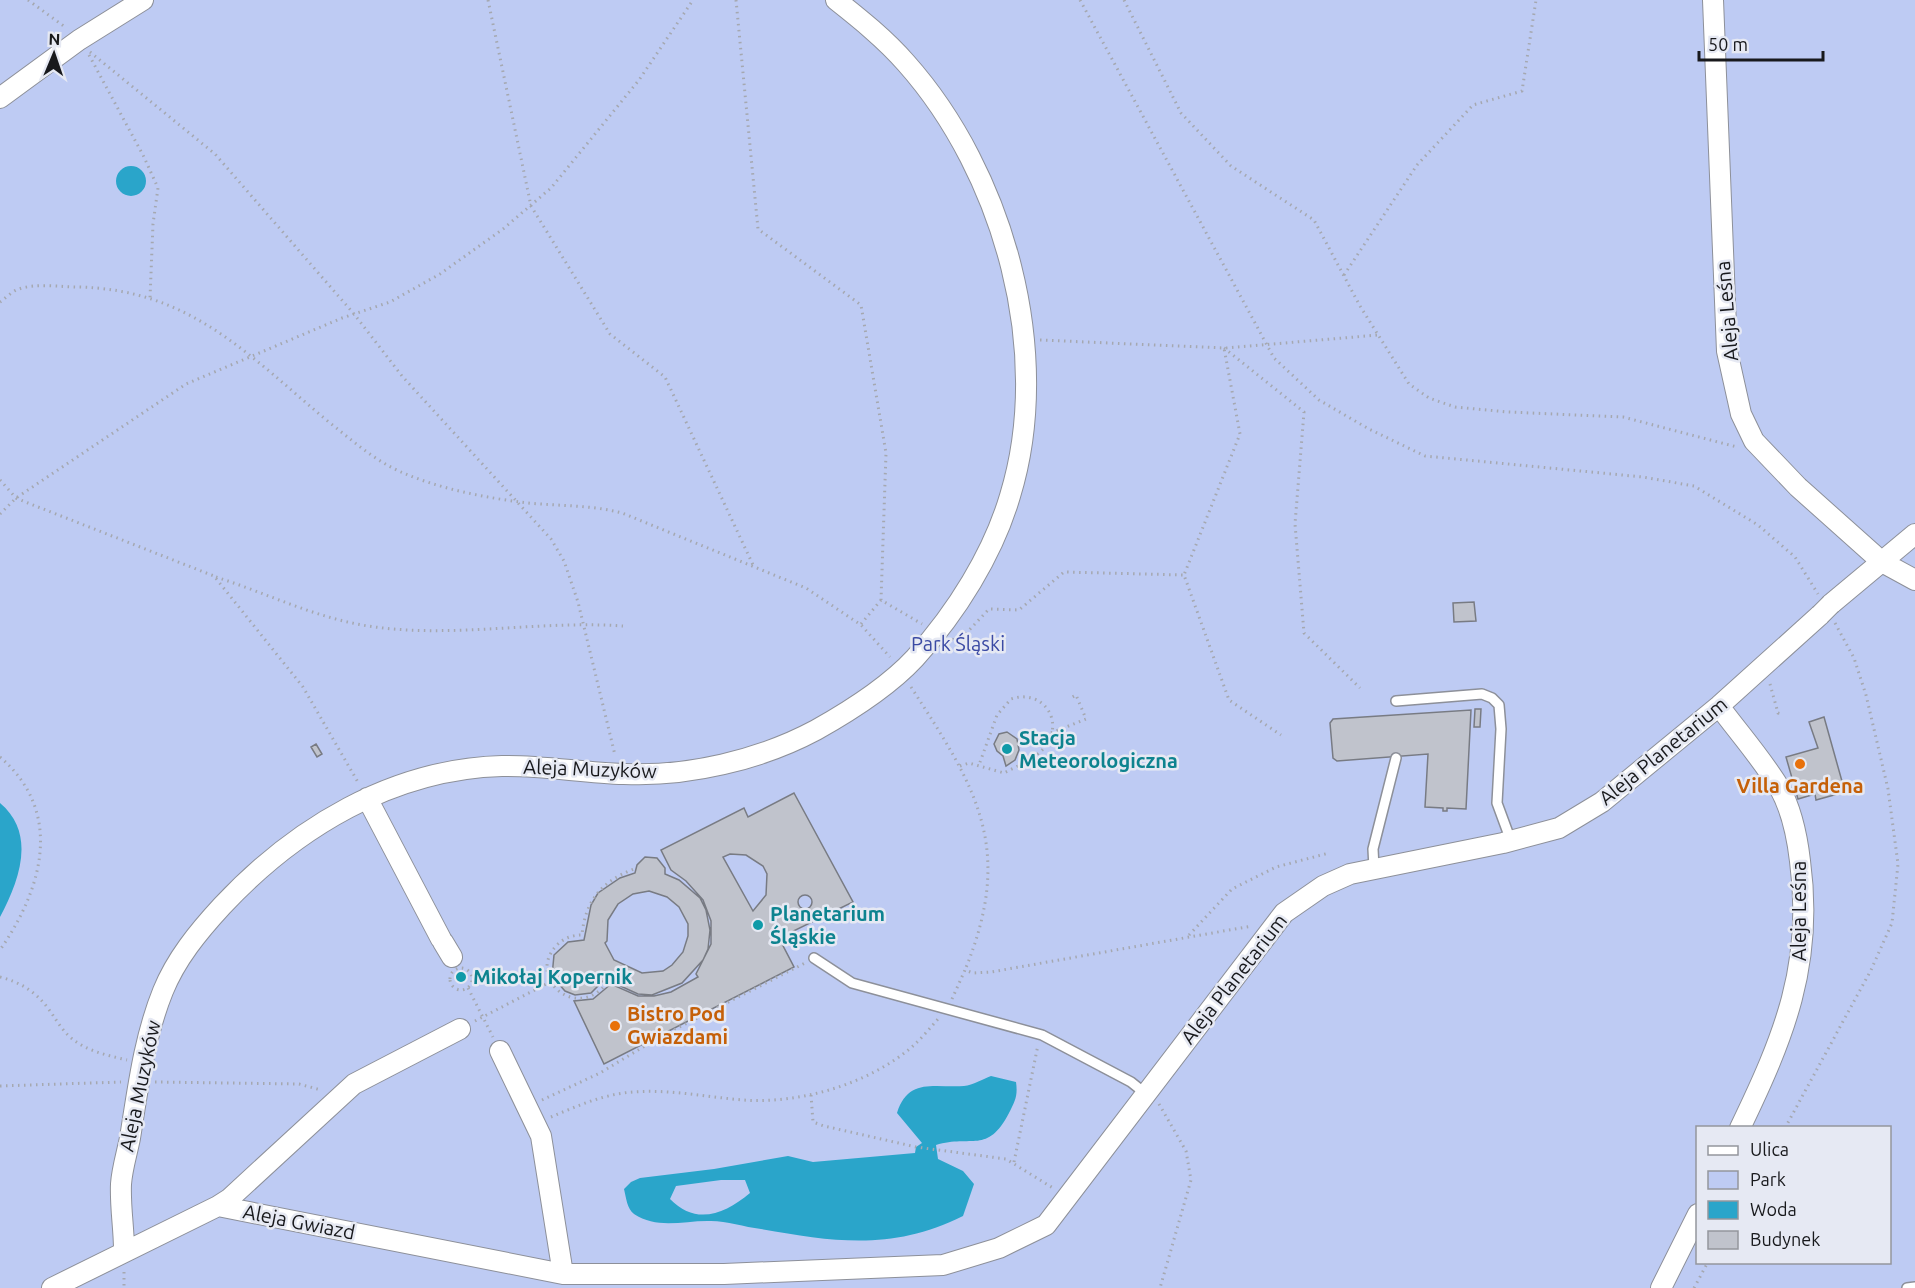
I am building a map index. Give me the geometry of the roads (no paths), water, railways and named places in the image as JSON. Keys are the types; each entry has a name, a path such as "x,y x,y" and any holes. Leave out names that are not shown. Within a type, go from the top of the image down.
{"street":[{"path":"0,98 79,39 143,0"},
{"name":"Aleja Muzyków","path":"124,1250 120,1214 122,1180 141,1063 160,998 180,957 213,916 255,873 293,842 367,798 416,780 478,768 517,766 620,774 696,769 748,756 793,741 840,715 913,661 935,632 992,543 1011,495 1024,412 1024,339 1018,296 1006,246 981,181 964,147 934,99 905,62 836,0"},
{"name":"Aleja Leśna","path":"1713,0 1727,351 1741,414 1755,441 1798,487 1882,562 1915,580"},
{"name":"Aleja Planetarium","path":"563,1274 724,1274 943,1265 999,1248 1046,1225 1284,913 1323,886 1350,874 1559,828 1602,802 1719,706 1915,534"},
{"name":"Aleja Leśna","path":"1719,706 1779,788 1796,833 1803,880 1803,942 1796,989 1772,1058 1741,1126"},
{"path":"367,798 445,946"},
{"path":"218,1206 229,1199 354,1084 460,1029"},
{"path":"500,1051 541,1136 563,1274"},
{"name":"Aleja Gwiazd","path":"52,1288 124,1250 218,1206 563,1274"},
{"path":"1661,1288 1696,1218"}],"lane":[{"path":"1396,701 1482,694 1499,705 1497,803 1511,840"},
{"path":"1374,868 1373,849 1396,758"},
{"path":"814,958 852,983 1042,1035 1131,1082 1146,1094"},
{"path":"1907,1288 1915,1287"}],"water":[{"path":"131,166 142,170 146,181 142,192 131,196 120,192 116,181 120,170"},
{"path":"0,803 11,815 18,829 21,858 13,888 0,917"},
{"path":"991,1076 1016,1082 1017,1091 1014,1102 1001,1126 986,1139 936,1145 938,1159 963,1171 974,1184 963,1216 937,1227 912,1235 888,1239 839,1240 788,1234 717,1221 652,1222 634,1214 628,1206 624,1189 631,1182 640,1178 714,1169 788,1156 813,1162 915,1153 916,1147 922,1143 897,1113 908,1094 924,1087 967,1085","holes":["721,1180 745,1180 750,1193 731,1207 710,1214 700,1215 690,1212 670,1199 676,1186"]}],"place":[{"name":"Stacja Meteorologiczna","path":"1007,749"},
{"name":"Villa Gardena","path":"1800,764"},
{"name":"Planetarium Śląskie","path":"758,925"},
{"name":"Mikołaj Kopernik","path":"461,977"},
{"name":"Bistro Pod Gwiazdami","path":"615,1026"}],"park label":[{"name":"Park Śląski","path":"958,644"}]}
